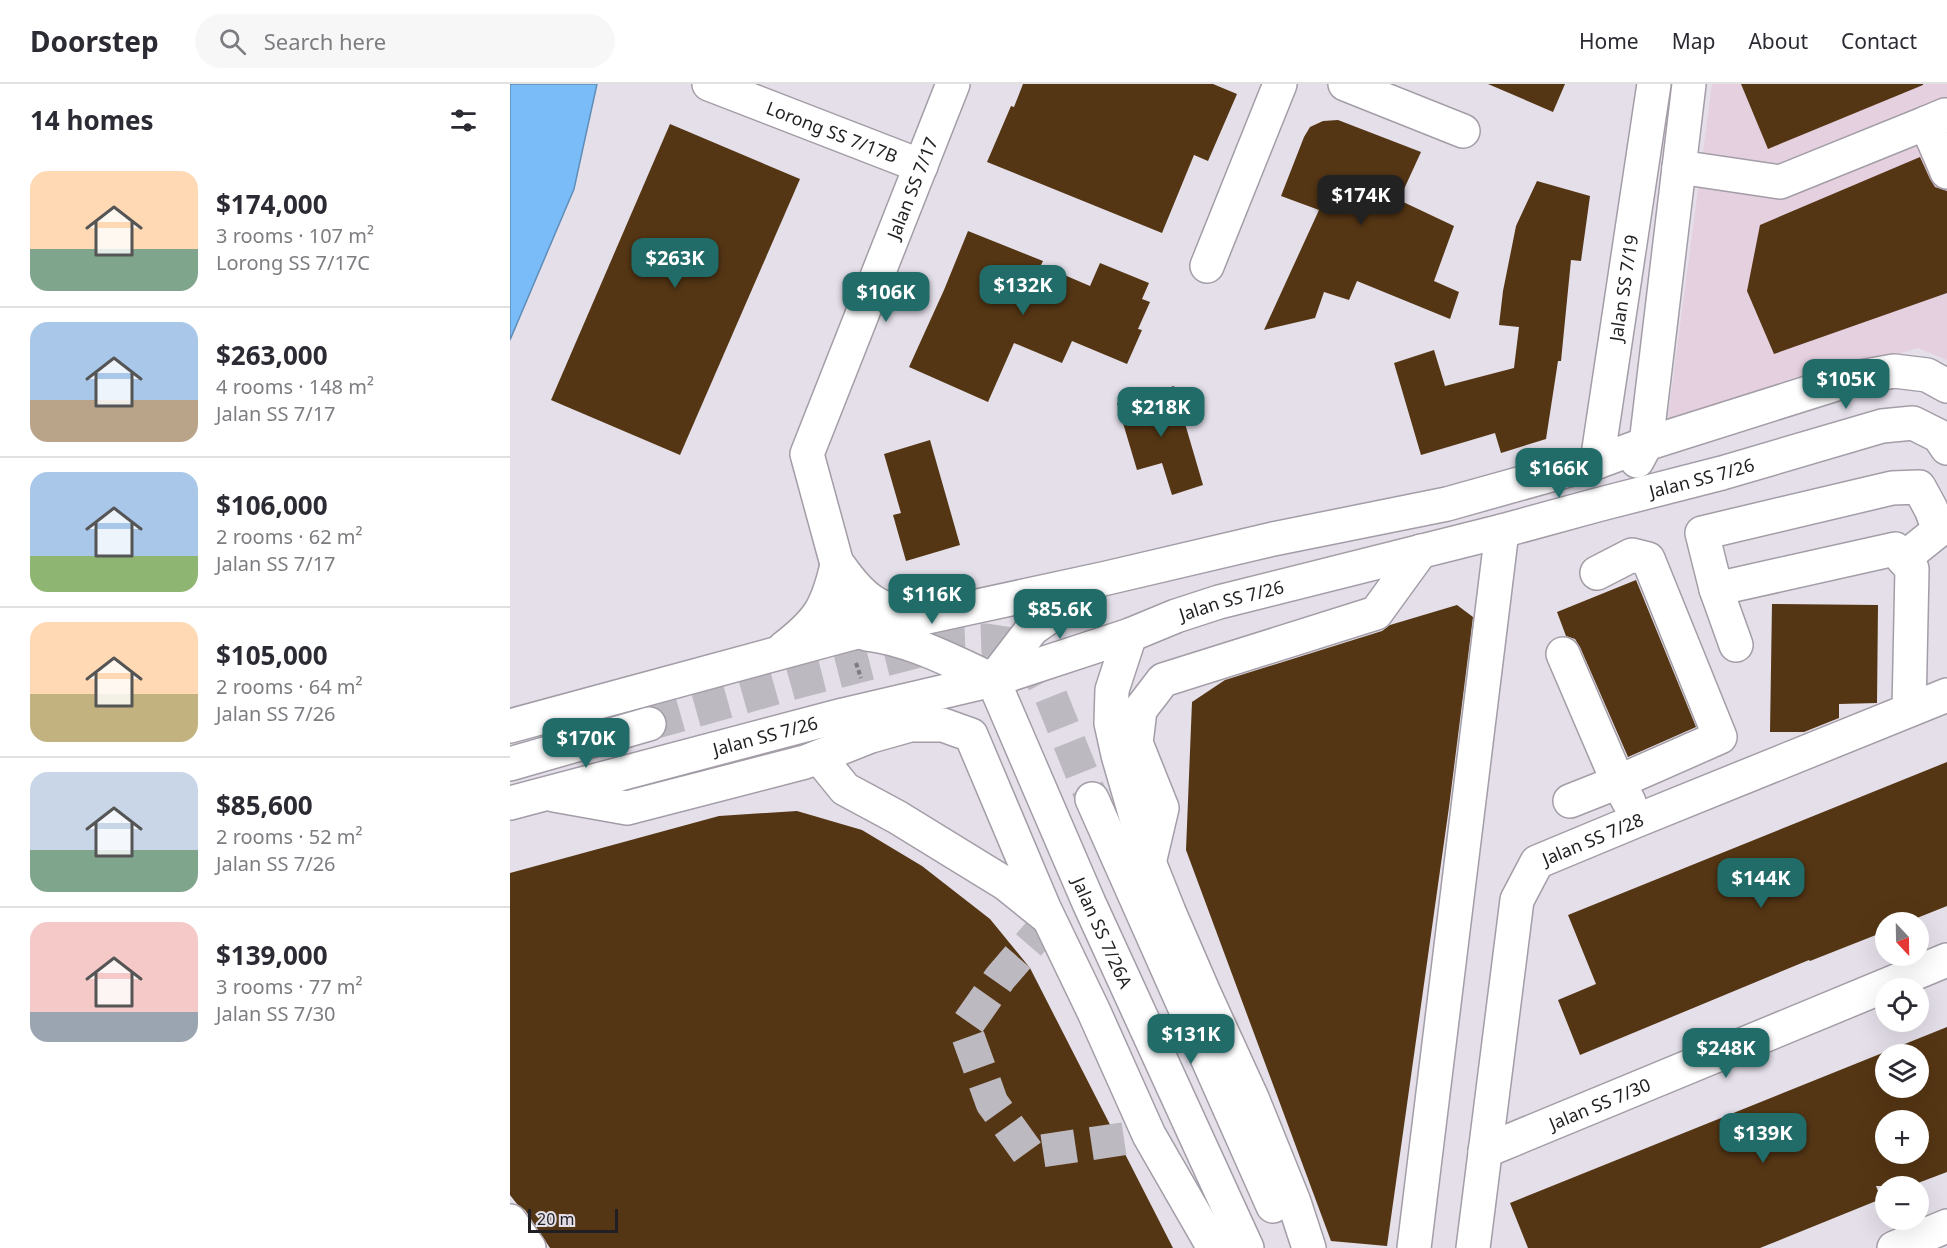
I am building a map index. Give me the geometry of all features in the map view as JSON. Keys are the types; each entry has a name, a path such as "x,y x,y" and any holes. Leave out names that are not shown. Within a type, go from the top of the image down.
{"street":[{"name":"Lorong SS 7/17B","path":"709,84 921,166"},
{"name":"Jalan SS 7/17","path":"853,633 807,454 953,84"},
{"path":"1207,266 1280,84"},
{"path":"1345,84 1463,131"},
{"name":"Jalan SS 7/19","path":"1611,469 1654,84"},
{"path":"510,726 853,633 1107,578 1273,539 1635,464 1646,444 1689,84"},
{"path":"1679,167 1780,182 1937,119 1947,172"},
{"path":"1646,444 1855,378 1894,371 1928,375 1947,386"},
{"name":"Jalan SS 7/26","path":"510,803 843,715 993,680 1130,635 1176,616 1219,602 1722,473 1882,426 1913,423 1938,436 1947,448"},
{"path":"1611,469 1663,488"},
{"path":"1597,505 1611,469"},
{"path":"1736,645 1716,589 1702,533 1892,488 1919,487 1939,530 1903,559"},
{"path":"1416,1235 1502,531"},
{"path":"1716,589 1895,549 1912,569 1909,710"},
{"path":"1149,862 1162,808 1136,743 1140,710 1163,680 1376,614 1421,551"},
{"path":"1570,801 1720,737 1648,559 1632,555 1597,573"},
{"path":"837,564 854,586 872,602 896,613 927,617"},
{"path":"779,653 819,615 830,593 837,564"},
{"path":"853,633 882,636 930,651 993,680 1032,629 1107,578"},
{"path":"1130,635 1112,690 1111,723 1149,862 1204,993 1252,1098 1294,1202 1309,1248"},
{"path":"1563,654 1618,782 1638,820"},
{"name":"Jalan SS 7/26A","path":"993,680 1089,903 1247,1248"},
{"name":"Jalan SS 7/28","path":"1473,1248 1517,900 1537,862 1947,695"},
{"path":"510,764 649,724"},
{"path":"543,794 627,808 805,762 871,736 910,725 943,725 971,735 1050,920 1149,1135 1214,1248"},
{"path":"819,757 845,789 897,817 1006,884 1050,920"},
{"path":"1092,799 1292,1248"},
{"path":"1050,920 1089,903"},
{"name":"Jalan SS 7/30","path":"1485,1151 1947,960"},
{"path":"1149,1135 1187,1118"},
{"path":"510,1221 529,1248"},
{"path":"1894,1248 1947,1226"}],"shaded area":[{"path":"1712,84 1947,84 1947,360 1918,348 1667,424"}],"water":[{"path":"510,84 597,84 574,189 510,340"}],"building":[{"path":"1023,84 1213,84 1237,94 1208,161 1194,155 1162,233 987,162"},
{"path":"1488,84 1565,84 1553,112"},
{"path":"1741,84 1923,84 1923,85 1768,149"},
{"path":"1338,120 1421,152 1399,200 1454,226 1434,281 1459,292 1450,319 1357,281 1349,300 1324,292 1315,318 1264,330 1319,210 1281,196 1310,127 1323,121"},
{"path":"670,124 800,179 680,455 551,400"},
{"path":"1920,157 1935,187 1947,191 1947,293 1774,354 1747,291 1760,225"},
{"path":"1537,181 1590,196 1581,261 1571,260 1561,361 1558,361 1546,439 1501,453 1495,433 1421,455 1394,363 1434,350 1445,386 1514,368 1519,327 1499,325 1503,291 1516,226"},
{"path":"968,231 1043,261 1041,265 1090,286 1100,263 1149,283 1142,299 1150,302 1138,329 1142,330 1127,364 1072,341 1062,363 1014,343 988,402 909,367"},
{"path":"1174,386 1203,485 1172,495 1162,463 1137,470 1117,403"},
{"path":"930,440 960,545 906,561 893,515 901,513 884,454"},
{"path":"1636,580 1696,727 1628,757 1580,647 1575,639 1566,636 1557,612"},
{"path":"1772,604 1878,605 1877,703 1839,704 1839,718 1804,732 1770,732"},
{"path":"1457,605 1473,617 1449,807 1387,1246 1331,1241 1186,850 1192,702 1225,680"},
{"path":"1947,762 1947,906 1929,913 1875,912 1875,935 1809,960 1580,1055 1558,1000 1596,984 1568,915"},
{"path":"797,811 862,830 922,866 990,919 1030,968 1173,1248 550,1248 525,1210 510,1195 510,873 719,816"},
{"path":"1947,1027 1947,1172 1929,1179 1929,1176 1875,1176 1875,1201 1760,1248 1528,1248 1510,1203 1875,1056 1875,1098 1929,1098 1929,1044 1905,1044"}],"tunnel":[{"path":"649,724 801,681 959,641 986,640 1012,644 1030,658 1050,694 1092,799"},
{"path":"1050,920 1000,978 965,1028 992,1103 1028,1153 1149,1135"}]}
